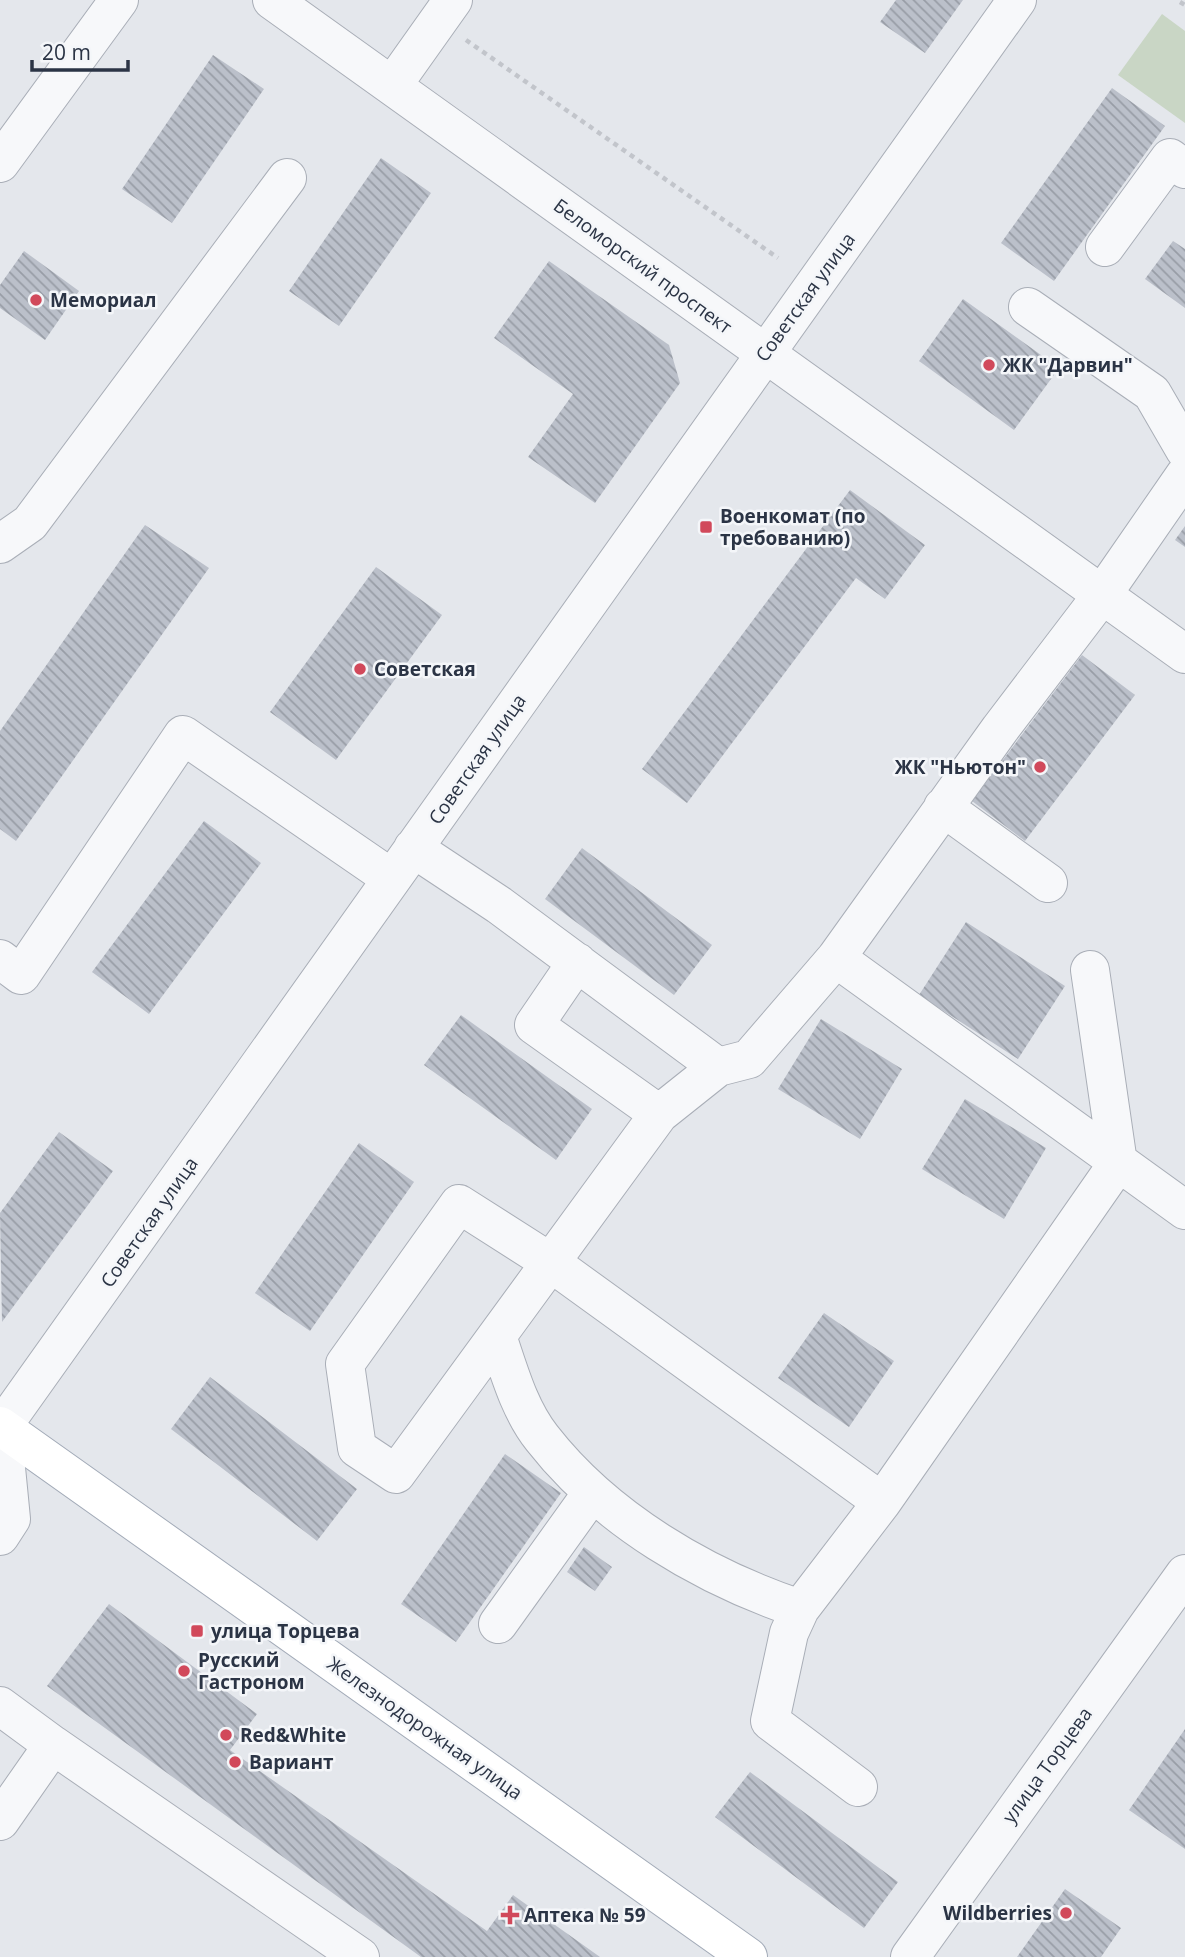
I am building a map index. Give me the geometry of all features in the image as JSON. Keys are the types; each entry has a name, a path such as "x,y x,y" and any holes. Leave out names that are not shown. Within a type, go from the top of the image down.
{"main road":[{"name":"Железнодорожная улица","path":"1,1427 748,1957"}],"street":[{"path":"0,163 119,0"},
{"name":"Беломорский проспект","path":"272,0 1185,654"},
{"name":"Советская улица","path":"1,1427 1017,0"},
{"path":"393,86 446,10"},
{"path":"1105,247 1170,158 1185,169"},
{"path":"0,544 30,523 287,178"},
{"path":"1028,306 1152,393 1185,450"},
{"path":"882,1502 550,1262 459,1204 345,1364 357,1448 396,1474 498,1336 550,1262 659,1114 718,1066 748,1059 836,958 943,807 1102,595 1185,475"},
{"path":"0,959 21,975 183,735 577,962 718,1066"},
{"path":"943,807 1048,883"},
{"path":"836,958 1185,1210"},
{"path":"577,962 534,1025 659,1114"},
{"path":"858,1787 770,1721 789,1633 800,1609 882,1502 1118,1163 1090,971"},
{"path":"498,1336 517,1395 541,1437 592,1493 671,1549 711,1572 757,1595 800,1609"},
{"path":"0,1536 11,1519 1,1427"},
{"path":"498,1624 592,1493"},
{"name":"улица Торцева","path":"910,1957 1185,1574"},
{"path":"0,1706 360,1957"},
{"path":"0,1821 53,1745"}],"path":[{"path":"446,10 778,258"}],"green space":[{"path":"1162,14 1185,31 1185,123 1118,75"}],"building":[{"path":"896,0 963,0 925,53 880,22"},
{"path":"213,55 264,89 172,223 122,189"},
{"path":"1112,88 1165,126 1054,281 1001,243"},
{"path":"381,158 431,193 339,326 289,291"},
{"path":"1173,241 1185,249 1185,308 1145,279"},
{"name":"Мемориал","path":"24,251 79,291 45,340 0,308 0,285"},
{"path":"549,261 669,345 680,383 595,503 528,457 573,394 494,338"},
{"name":"ЖК \"Дарвин\"","path":"963,299 1059,368 1014,430 919,361"},
{"path":"850,490 925,545 885,599 856,578 687,803 642,769"},
{"path":"145,525 209,568 16,841 0,829 0,731"},
{"path":"1185,526 1185,547 1175,540"},
{"path":"376,567 442,615 336,760 270,712"},
{"name":"ЖК \"Ньютон\"","path":"1082,655 1135,695 1025,841 972,801"},
{"path":"204,821 261,863 149,1014 92,972"},
{"path":"582,848 712,945 674,995 545,899"},
{"path":"966,922 1065,986 1018,1059 919,995"},
{"path":"461,1015 592,1109 556,1160 424,1065"},
{"path":"821,1019 902,1069 860,1139 778,1089"},
{"path":"965,1099 1046,1148 1004,1219 922,1169"},
{"path":"59,1132 113,1171 2,1322 0,1213"},
{"path":"359,1143 414,1182 310,1331 255,1293"},
{"path":"824,1313 894,1361 849,1427 778,1378"},
{"path":"210,1377 357,1489 317,1541 171,1429"},
{"path":"505,1454 561,1493 456,1642 401,1604"},
{"path":"584,1547 612,1567 595,1591 567,1572"},
{"path":"109,1604 257,1714 230,1750 487,1931 513,1895 600,1957 421,1957 47,1686"},
{"path":"1185,1729 1185,1849 1129,1810"},
{"path":"750,1772 898,1882 864,1928 715,1817"},
{"path":"1065,1889 1121,1928 1101,1957 1017,1957"}],"place":[{"name":"Мемориал","path":"36,300"},
{"name":"ЖК \"Дарвин\"","path":"989,365"},
{"name":"Военкомат (по требованию)","path":"706,527"},
{"name":"Советская","path":"360,669"},
{"name":"ЖК \"Ньютон\"","path":"1040,767"},
{"name":"улица Торцева","path":"197,1631"},
{"name":"Русский Гастроном","path":"184,1671"},
{"name":"Red&White","path":"226,1735"},
{"name":"Вариант","path":"235,1762"},
{"name":"Wildberries","path":"1066,1913"},
{"name":"Аптека № 59","path":"510,1915"}]}
